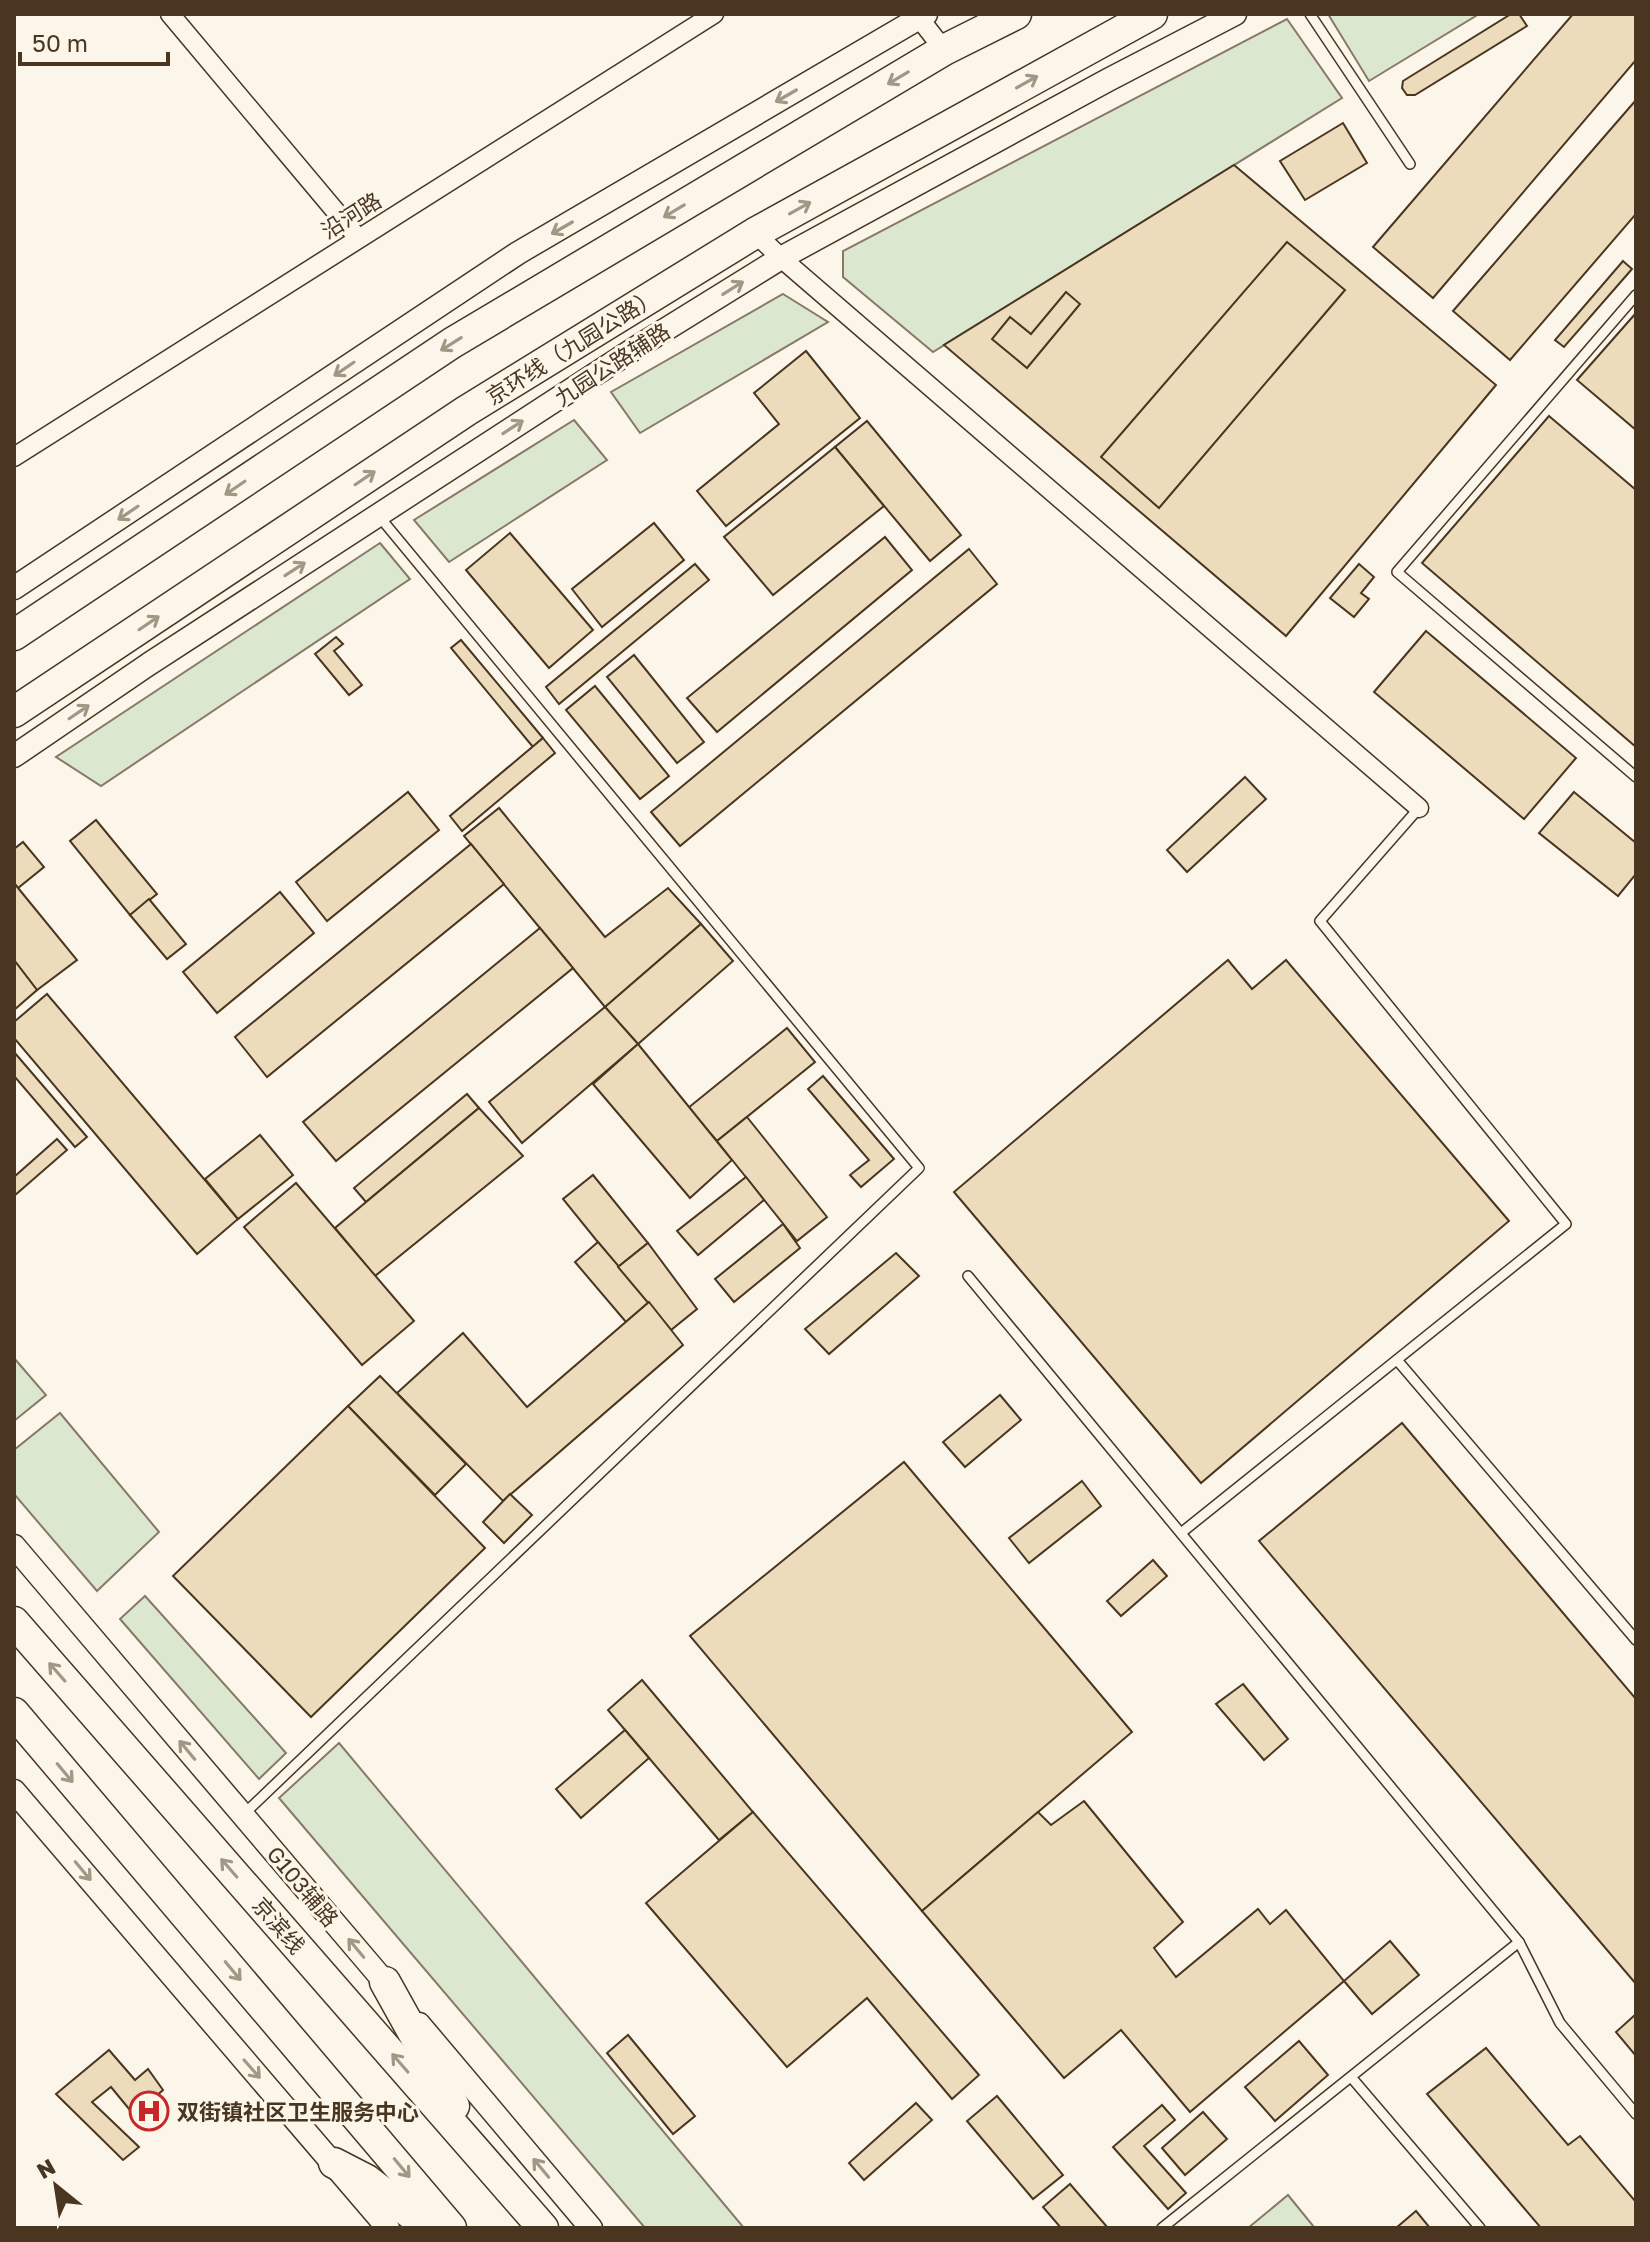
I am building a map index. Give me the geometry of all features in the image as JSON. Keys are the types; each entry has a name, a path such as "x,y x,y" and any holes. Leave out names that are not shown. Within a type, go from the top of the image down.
{"highway":[{"path":"14,635 452,343 944,50 1016,14"},
{"name":"京环线（九园公路）","path":"14,712 466,411 755,233 1152,14"},
{"name":"京滨线","path":"14,1622 543,2228"},
{"path":"14,1713 451,2228"},
{"path":"385,1982 482,2156"},
{"path":"334,2163 367,2180 429,2228"}],"street":[{"path":"170,14 358,238"},
{"name":"沿河路","path":"14,457 714,14"},
{"name":"九园公路辅路","path":"14,756 378,515 781,258 1094,87 1235,14"},
{"path":"14,588 518,253 920,15 944,50"},
{"path":"755,233 1419,808"},
{"name":"G103辅路","path":"14,1546 591,2228"},
{"path":"14,1791 388,2228"}],"lane":[{"path":"1310,14 1410,164"},
{"path":"1636,295 1397,572 1636,777"},
{"path":"243,1815 919,1168 378,515"},
{"path":"1181,1533 1566,1224 1320,921 1419,808"},
{"path":"968,1276 1519,1942 1560,2023 1636,2114"},
{"path":"1397,1360 1636,1640"},
{"path":"1162,2228 1519,1942"},
{"path":"1351,2077 1480,2228"}],"green space":[{"path":"1328,14 1479,14 1369,81"},
{"path":"1287,19 1342,98 933,352 843,277 843,251"},
{"path":"783,294 828,322 640,433 611,392"},
{"path":"574,420 607,460 449,562 414,520"},
{"path":"380,543 410,579 101,786 56,757"},
{"path":"14,1358 46,1395 14,1421"},
{"path":"60,1413 159,1532 97,1591 14,1494 14,1450"},
{"path":"145,1596 286,1753 259,1779 120,1619"},
{"path":"339,1743 744,2228 645,2228 279,1798"},
{"path":"1288,2195 1314,2227 1248,2228"}],"building":[{"path":"1511,14 1519,14 1527,26 1415,95 1407,95 1402,88 1403,81"},
{"path":"1573,14 1636,14 1636,60 1433,298 1373,247"},
{"path":"1636,100 1636,214 1510,360 1453,311"},
{"path":"1343,123 1367,163 1305,200 1280,161"},
{"path":"1234,165 1496,385 1286,636 944,345"},
{"path":"1287,242 1345,290 1159,508 1101,457"},
{"path":"1623,261 1632,269 1564,347 1555,340"},
{"path":"1066,292 1080,304 1027,368 992,339 1010,317 1031,334"},
{"path":"1636,313 1636,430 1577,380"},
{"path":"806,351 860,418 726,526 697,491 779,424 754,393"},
{"path":"1549,416 1636,490 1636,747 1422,563"},
{"path":"867,421 961,535 930,561 835,447"},
{"path":"835,447 884,506 773,595 724,537"},
{"path":"654,523 684,560 602,627 572,589"},
{"path":"510,533 593,630 549,668 466,570"},
{"path":"885,537 912,570 717,732 687,698"},
{"path":"969,549 997,584 680,846 651,812"},
{"path":"695,564 709,580 559,704 546,687"},
{"path":"1359,564 1374,577 1361,593 1369,599 1354,617 1330,598"},
{"path":"1426,631 1576,758 1524,819 1374,692"},
{"path":"336,637 343,644 334,651 362,685 349,695 315,654"},
{"path":"461,640 543,738 533,747 451,648"},
{"path":"634,655 704,742 677,763 607,677"},
{"path":"595,686 669,776 640,799 566,710"},
{"path":"543,738 555,753 462,831 450,816"},
{"path":"1245,777 1266,799 1187,872 1167,850"},
{"path":"408,792 439,830 327,921 296,882"},
{"path":"1574,792 1636,843 1636,874 1618,896 1539,833"},
{"path":"499,808 605,937 668,888 701,924 605,1007 464,836"},
{"path":"96,820 157,894 130,915 70,841"},
{"path":"23,842 44,867 18,888 14,883 14,849"},
{"path":"471,844 504,884 267,1077 235,1037"},
{"path":"14,883 77,960 37,990 14,960"},
{"path":"280,892 314,933 217,1013 183,972"},
{"path":"149,899 186,944 167,959 130,915"},
{"path":"701,924 733,961 638,1044 605,1007"},
{"path":"540,928 573,968 336,1161 303,1122"},
{"path":"14,960 37,990 14,1010"},
{"path":"1228,960 1252,989 1286,960 1509,1221 1201,1483 954,1192"},
{"path":"47,994 238,1219 197,1254 14,1038 14,1022"},
{"path":"605,1007 638,1044 522,1143 489,1102"},
{"path":"787,1028 815,1062 717,1141 688,1108"},
{"path":"638,1044 732,1160 690,1198 593,1084"},
{"path":"14,1052 87,1137 75,1147 14,1076"},
{"path":"823,1076 894,1159 861,1187 850,1175 869,1160 808,1089"},
{"path":"467,1094 479,1108 366,1202 354,1188"},
{"path":"479,1108 523,1156 375,1276 335,1228"},
{"path":"747,1117 827,1217 797,1241 717,1141"},
{"path":"260,1135 293,1175 238,1219 205,1179"},
{"path":"57,1139 67,1150 14,1196 14,1177"},
{"path":"593,1175 648,1243 618,1267 563,1199"},
{"path":"746,1177 764,1200 698,1255 677,1231"},
{"path":"296,1183 414,1321 362,1365 244,1227"},
{"path":"783,1224 800,1248 734,1302 715,1279"},
{"path":"598,1242 649,1302 626,1322 575,1262"},
{"path":"648,1243 697,1309 671,1330 618,1267"},
{"path":"896,1253 919,1276 829,1354 805,1329"},
{"path":"649,1302 683,1345 503,1501 397,1393 463,1333 527,1407"},
{"path":"380,1376 466,1464 435,1495 348,1406"},
{"path":"1000,1395 1021,1420 965,1467 943,1442"},
{"path":"348,1406 485,1548 311,1717 173,1576"},
{"path":"1402,1423 1636,1699 1636,1984 1259,1541"},
{"path":"904,1462 1132,1732 922,1911 690,1636"},
{"path":"1082,1481 1101,1506 1029,1563 1009,1538"},
{"path":"510,1494 532,1515 504,1543 483,1522"},
{"path":"1153,1560 1167,1576 1121,1616 1107,1601"},
{"path":"642,1680 753,1812 719,1840 608,1710"},
{"path":"1243,1684 1288,1739 1264,1760 1216,1704"},
{"path":"625,1730 649,1758 581,1818 556,1789"},
{"path":"1084,1801 1183,1922 1154,1948 1176,1977 1258,1909 1270,1924 1286,1910 1344,1981 1190,2112 1121,2030 1064,2078 922,1911 1038,1812 1051,1825"},
{"path":"753,1812 979,2075 952,2099 867,1998 787,2067 646,1903"},
{"path":"1390,1941 1419,1975 1372,2014 1344,1981"},
{"path":"1636,2014 1636,2056 1616,2032"},
{"path":"628,2035 695,2116 673,2134 607,2053"},
{"path":"1299,2041 1328,2075 1275,2121 1245,2087"},
{"path":"1486,2048 1568,2145 1580,2136 1636,2202 1636,2228 1541,2228 1427,2094"},
{"path":"109,2050 135,2080 148,2069 163,2090 134,2115 111,2087 92,2102 139,2147 123,2160 56,2094"},
{"path":"997,2096 1063,2175 1033,2199 967,2121"},
{"path":"916,2103 932,2120 864,2180 849,2163"},
{"path":"1162,2105 1175,2120 1144,2146 1186,2193 1168,2209 1113,2147"},
{"path":"1203,2112 1227,2139 1185,2175 1162,2148"},
{"path":"1070,2184 1108,2228 1061,2228 1043,2207"},
{"path":"1416,2211 1430,2228 1396,2228"}],"place":[{"name":"双街镇社区卫生服务中心","path":"149,2111"}]}
